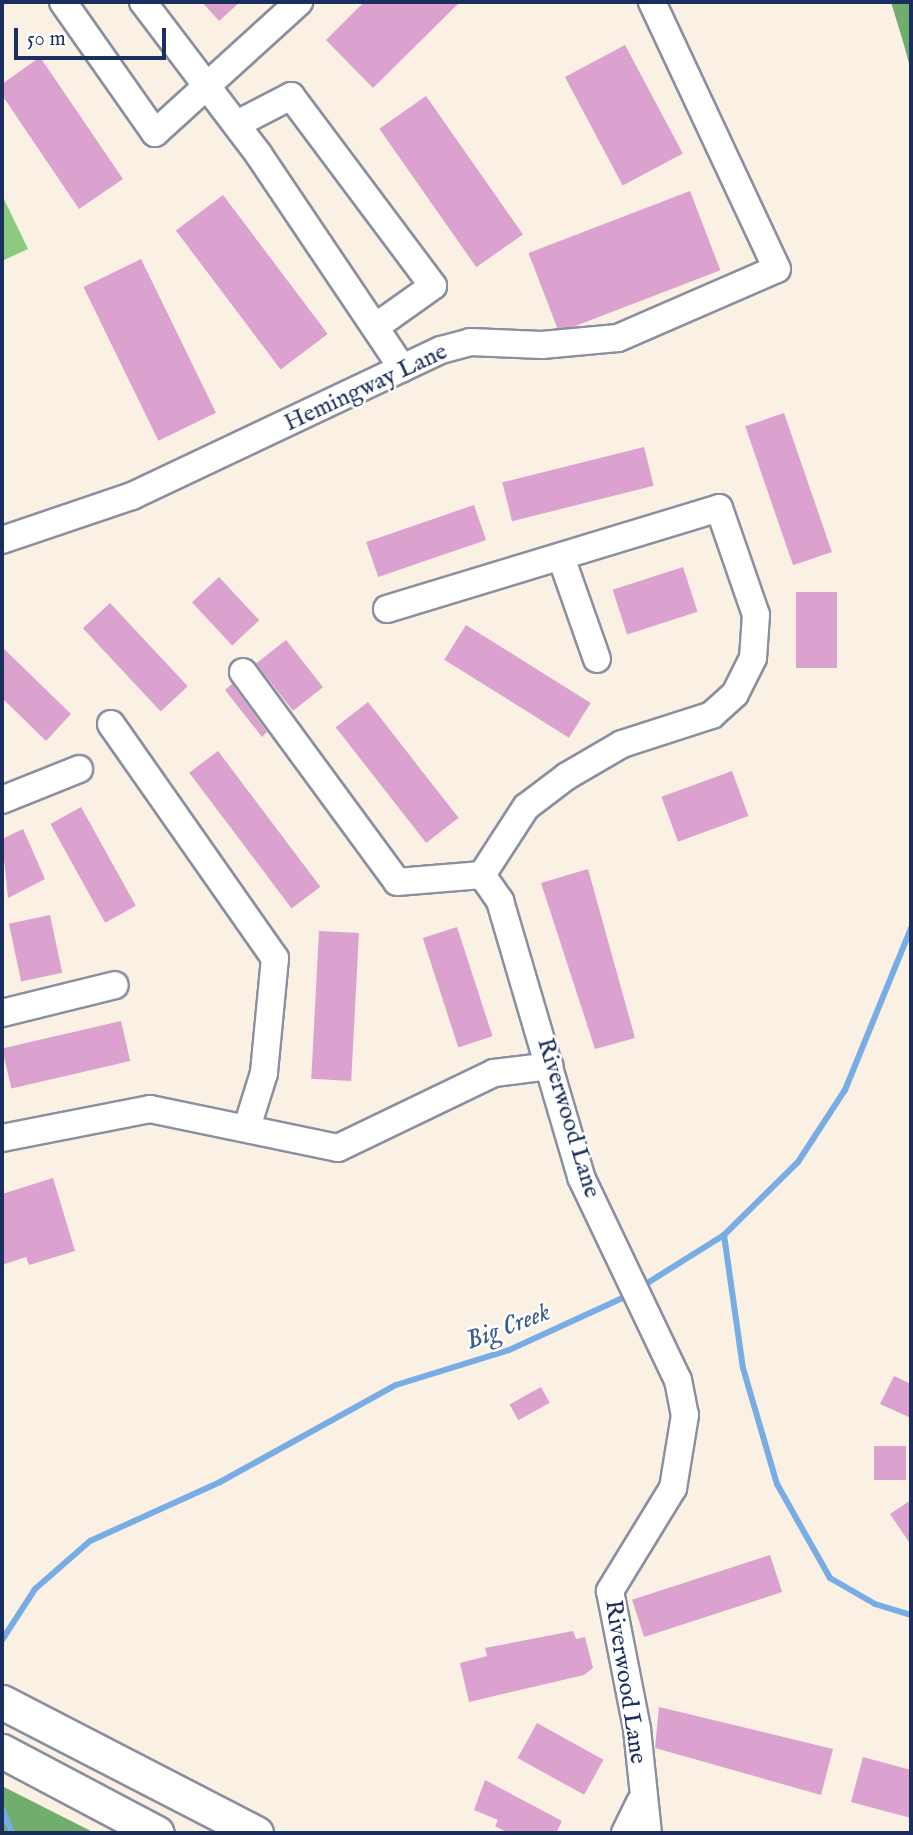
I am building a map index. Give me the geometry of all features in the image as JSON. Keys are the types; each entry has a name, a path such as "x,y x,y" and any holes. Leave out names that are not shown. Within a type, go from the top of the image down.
{"main road":[{"path":"2,1702 256,1833"},
{"path":"2,1751 157,1833"}],"street":[{"path":"63,2 155,132 208,91 299,2"},
{"path":"144,2 208,91 237,124 402,368"},
{"name":"Hemingway Lane","path":"2,540 132,496 402,368 470,342 542,345 618,338 777,269 652,2"},
{"path":"237,124 291,96 433,286 375,327"},
{"path":"243,672 397,882 481,875 526,807 622,744 712,715 735,694 753,658 755,614 719,508 387,608"},
{"path":"561,557 597,659"},
{"path":"111,724 275,958 264,1073 248,1124"},
{"path":"2,800 79,769"},
{"name":"Riverwood Lane","path":"481,875 500,901 581,1177 660,1341 685,1415 681,1464 673,1488 615,1574 609,1607 637,1729 640,1802 648,1833"},
{"path":"2,1013 115,985"},
{"path":"2,1138 150,1109 248,1124 291,1143 338,1148 494,1073 550,1066"},
{"name":"Riverwood Lane","path":"625,1833 640,1802"}],"green space":[{"path":"891,2 911,2 911,71 904,45"},
{"path":"2,195 28,249 2,261"},
{"path":"2,1786 79,1825 95,1833 2,1833"}],"building":[{"path":"202,2 240,2 219,21"},
{"path":"364,2 460,2 373,88 326,40"},
{"path":"625,45 683,154 623,186 565,77"},
{"path":"40,57 123,179 79,209 2,95 2,84"},
{"path":"426,96 523,234 476,267 379,129"},
{"path":"690,191 720,270 559,332 528,253"},
{"path":"223,195 328,334 281,369 176,231"},
{"path":"141,259 216,413 158,441 83,287"},
{"path":"784,413 832,552 793,565 745,426"},
{"path":"644,447 654,486 512,521 502,482"},
{"path":"474,505 486,540 378,577 366,542"},
{"path":"683,567 698,612 627,635 613,590"},
{"path":"219,577 259,620 232,645 192,602"},
{"path":"796,592 837,592 837,668 796,668"},
{"path":"110,603 188,686 161,712 83,628"},
{"path":"466,625 591,703 569,738 444,660"},
{"path":"286,640 323,687 293,711 256,663"},
{"path":"2,647 71,714 46,741 2,698"},
{"path":"232,684 267,732 262,737 225,690"},
{"path":"368,702 459,818 426,843 336,727"},
{"path":"218,751 320,887 292,908 189,773"},
{"path":"732,771 748,816 678,842 662,797"},
{"path":"81,807 136,906 105,923 50,824"},
{"path":"23,829 45,879 8,898 2,839"},
{"path":"588,869 635,1038 595,1049 541,883"},
{"path":"50,915 62,973 21,981 9,924"},
{"path":"457,927 493,1036 458,1047 423,938"},
{"path":"319,931 359,933 351,1081 311,1079"},
{"path":"121,1021 130,1061 11,1088 2,1048"},
{"path":"53,1178 75,1251 29,1265 26,1257 2,1265 2,1194"},
{"path":"894,1376 911,1384 911,1418 880,1404"},
{"path":"541,1387 550,1403 518,1420 510,1404"},
{"path":"874,1446 906,1446 906,1480 874,1480"},
{"path":"911,1500 911,1545 890,1514"},
{"path":"770,1555 782,1592 644,1637 632,1600"},
{"path":"573,1631 576,1639 585,1637 593,1668 584,1675 469,1702 460,1663 487,1656 485,1648"},
{"path":"659,1707 833,1749 821,1795 655,1748"},
{"path":"537,1723 603,1760 584,1795 518,1758"},
{"path":"863,1757 911,1770 911,1818 851,1802"},
{"path":"485,1780 562,1821 556,1833 508,1833 495,1826 498,1820 474,1810"}],"waterway":[{"name":"Big Creek","path":"641,1287 724,1235 798,1162 845,1090 911,928"},
{"path":"724,1235 743,1368 777,1484 830,1578 875,1604 911,1615"},
{"name":"Big Creek","path":"2,1640 35,1589 90,1541 220,1482 396,1385 509,1350 629,1295"},
{"name":"Big Creek","path":"2,1808 12,1833"}]}
